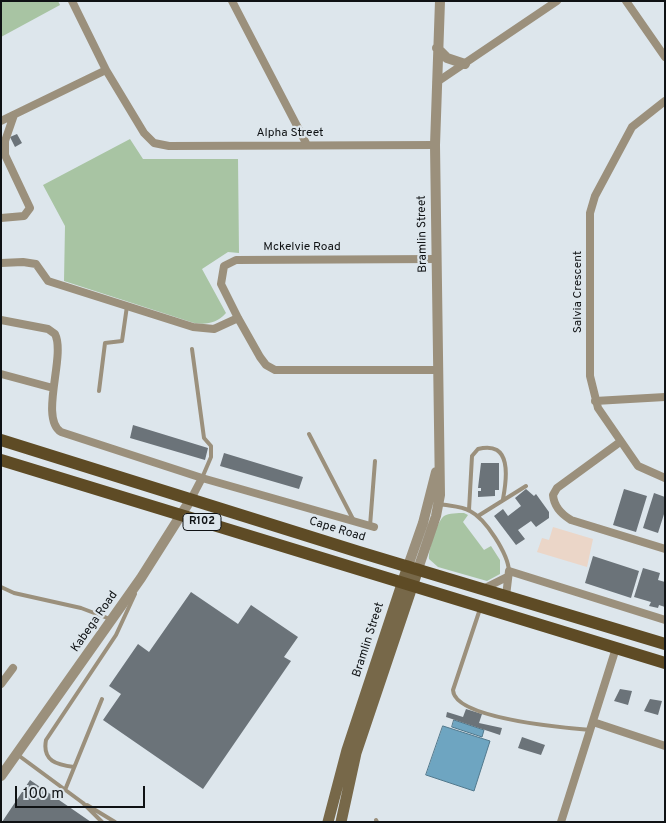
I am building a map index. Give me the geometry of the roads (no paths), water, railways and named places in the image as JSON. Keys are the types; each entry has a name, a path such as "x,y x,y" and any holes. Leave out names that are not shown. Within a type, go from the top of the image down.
{"main road":[{"name":"Cape Road","path":"1,440 665,644"},
{"name":"R102","path":"3,463 665,663"},
{"name":"Bramlin Street","path":"328,822 347,750 413,567"},
{"name":"Bramlin Street","path":"341,822 356,752 407,584"}],"street":[{"path":"1,121 106,70 72,1"},
{"path":"232,1 307,146"},
{"name":"Bramlin Street","path":"413,567 440,483 438,467 435,145 440,1"},
{"path":"437,82 558,1"},
{"path":"626,1 665,57"},
{"path":"437,48 447,58 465,64"},
{"name":"Alpha Street","path":"106,70 147,138 154,143 169,146 435,145"},
{"name":"Salvia Crescent","path":"665,101 632,127 592,204 590,376 595,401 601,416 620,442 638,466 665,478"},
{"path":"1,218 24,216 30,208 4,163 5,141 14,115"},
{"name":"Mckelvie Road","path":"437,259 248,259 230,261 222,270 221,284 260,357 266,366 275,370 437,370"},
{"path":"1,264 23,262 36,264 44,278 64,286 205,329 225,326 238,318"},
{"path":"1,320 48,329 55,334 57,345 53,388 54,420 56,428 61,432 202,478 372,526"},
{"path":"1,374 53,388"},
{"path":"595,401 665,397"},
{"path":"620,442 557,488 553,495 555,504 561,514 571,520 665,549"},
{"name":"Kabega Road","path":"1,776 141,578 181,516 202,478"},
{"path":"484,589 508,574 665,620"},
{"path":"506,596 508,574"},
{"path":"561,822 616,648"},
{"path":"1,684 13,668"},
{"path":"591,726 665,746"}],"lane":[{"path":"99,391 105,343 122,341 127,306"},
{"path":"192,349 204,438 211,446 211,457 202,478"},
{"path":"309,434 354,521"},
{"path":"469,510 472,456 478,449 488,447 496,449 504,459 507,472 503,499"},
{"path":"372,526 375,461"},
{"path":"478,516 526,486"},
{"path":"433,503 469,510 478,516 487,527 508,562 508,574"},
{"path":"74,767 60,766 51,761 46,753 46,740 116,636 141,578"},
{"path":"1,587 14,593 81,608 112,620"},
{"path":"481,607 453,690 454,697 459,702 521,723 591,726"},
{"path":"65,790 102,699"},
{"path":"16,754 83,803 115,822"},
{"path":"83,803 102,822"}],"water":[{"path":"454,720 484,730 482,737 452,727"},
{"path":"443,726 490,741 474,791 426,775"}]}
